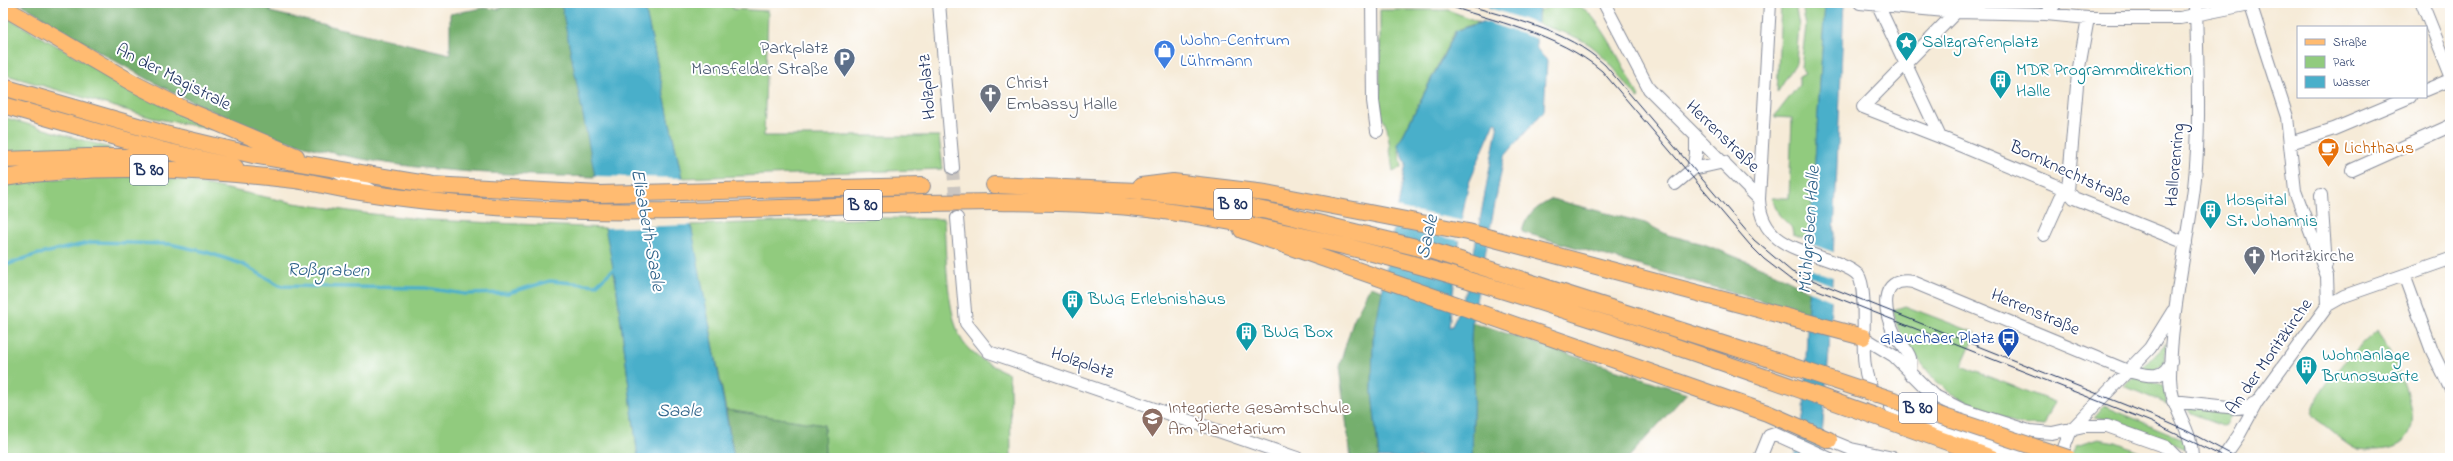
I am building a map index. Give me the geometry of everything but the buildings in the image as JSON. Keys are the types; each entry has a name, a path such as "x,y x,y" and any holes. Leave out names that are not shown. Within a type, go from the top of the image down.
{"main road":[{"name":"An der Magistrale","path":"3,7 131,82 182,108 331,169"},
{"name":"An der Magistrale","path":"3,87 165,134 254,155 432,185 599,194 922,186"},
{"path":"3,105 161,150 296,180"},
{"path":"3,160 128,156 202,160"},
{"name":"B 80","path":"3,178 56,171 118,169 296,180 378,195 486,206 619,211 996,202 1061,203 1145,209 1208,218 1350,246 1530,299 1762,376 1992,458"},
{"path":"1109,189 1173,182 1266,194 1359,209 1468,232 1543,251 1863,337"},
{"name":"B 80","path":"994,185 1109,189 1211,200 1354,230 1535,283 2068,458"},
{"path":"996,202 1074,187"},
{"path":"1208,218 1293,250 1344,266 1788,421 1829,440"}],"street":[{"name":"Holzplatz","path":"939,3 953,168"},
{"path":"1372,3 1373,101 1376,131"},
{"name":"Herrenstraße","path":"1604,3 1649,89 1724,162 1759,199 1761,217 1773,236 1788,245 1839,264 1855,272 1862,283 1863,337 1868,384 1876,398 1893,408 2024,458"},
{"path":"1759,199 1770,3"},
{"path":"2046,14 2056,3"},
{"name":"Hallorenring","path":"2191,458 2191,440 2173,401 2170,390 2171,358 2176,304 2194,187 2198,131 2196,3"},
{"path":"1860,4 1879,4 1956,12 2046,14 2088,18 2180,18 2196,16 2250,3 2287,116 2299,206 2327,276"},
{"path":"2422,3 2450,73"},
{"path":"1879,4 1940,137"},
{"path":"1940,137 1863,107 1956,12"},
{"path":"2044,235 2061,197 2068,191 2078,73 2088,18"},
{"path":"2427,90 2450,80"},
{"path":"2290,143 2334,129 2408,98"},
{"path":"2352,170 2450,126"},
{"path":"1693,169 1696,154 1696,136"},
{"name":"Bornknechtstraße","path":"1940,137 2068,191 2074,198 2186,243"},
{"path":"1675,184 1693,169 1724,162"},
{"path":"331,169 378,195"},
{"path":"2321,195 2328,305"},
{"name":"Holzplatz","path":"957,218 966,323 989,352 1297,458"},
{"name":"An der Moritzkirche","path":"2223,458 2239,435 2257,402 2328,305 2344,296 2450,259"},
{"path":"2404,275 2432,351 2449,386"},
{"name":"Herrenstraße","path":"1910,374 1910,358 1892,327 1886,298 1887,291 1893,284 1902,281 1913,282 2128,371 2157,376 2166,370 2171,358"},
{"name":"Hallorenring","path":"2071,430 2156,340 2176,304"},
{"path":"1863,337 1894,356 1932,395 1971,412 2029,431 2052,433 2084,426 2107,426 2191,458"},
{"path":"2173,401 2237,408 2246,407 2257,402"},
{"path":"2060,458 2071,430"},
{"path":"1760,458 1769,436 1775,434 1827,458"},
{"path":"1829,440 1851,448 1894,458"},
{"path":"2166,448 2177,458"}],"green space":[{"path":"20,3 270,3 270,12 450,54 450,14 483,8 499,9 509,3 561,3 596,177 478,172 400,165 323,151 285,140 215,113 182,97 83,42"},
{"path":"644,3 732,3 733,9 768,11 764,136 939,136 943,169 682,178"},
{"path":"1545,3 1578,6 1589,13 1605,35 1622,63 1640,98 1638,99 1610,63 1590,45 1572,36 1538,24 1539,10 1545,9"},
{"path":"1781,3 1799,3 1796,10 1799,25 1796,63 1777,93"},
{"path":"1806,3 1825,3 1810,240 1793,234 1792,228 1779,215 1771,198 1789,198 1792,118 1774,117 1799,85 1799,77 1806,74 1801,67 1806,26 1803,11"},
{"path":"1380,10 1448,10 1479,22 1455,31 1398,145 1402,167 1393,172 1387,127 1380,113"},
{"path":"3,15 150,99 211,129 153,118 3,74"},
{"path":"3,117 110,148 109,151 3,156"},
{"path":"120,175 184,180 294,203 363,213 430,220 606,228 616,283 638,458 3,458 3,182"},
{"path":"1552,199 1645,223 1668,235 1704,244 1775,273 1809,291 1808,314 1522,232 1526,221 1532,212"},
{"path":"883,218 944,219 946,265 950,300 957,330 963,342 977,357 1008,373 1010,383 1011,458 825,458 824,425 726,410 690,225"},
{"path":"1370,286 1383,290 1373,340 1372,392 1379,458 1351,458 1339,367 1353,321"},
{"path":"1905,306 1976,333 1961,366 2054,402 2044,426 2016,424 1950,393 1934,379 1908,346 1898,329 1893,310"},
{"path":"1472,322 1687,393 1628,458 1472,458 1474,374 1471,341"},
{"path":"2378,330 2406,388 2412,409 2412,427 2404,441 2387,449 2358,449 2342,439 2316,419 2312,414 2321,392 2329,380 2349,357"},
{"path":"2166,343 2165,363 2156,371 2141,369"},
{"path":"2135,375 2164,387 2167,404 2124,386"},
{"path":"2104,406 2186,440 2186,449 2114,420 2094,417"},
{"path":"2187,407 2233,412 2233,414 2225,426 2190,413"},
{"path":"726,410 824,425 825,458 734,458"},
{"path":"2098,439 2116,442 2157,458 2069,458 2076,446"}],"water":[{"name":"Saale","path":"561,3 644,3 685,192 734,458 638,458 616,283"},
{"name":"Saale","path":"1489,3 1539,3 1536,40 1537,50 1547,60 1544,111 1504,157 1472,322 1471,341 1474,374 1472,458 1379,458 1372,392 1373,340 1406,164 1398,145 1456,31 1488,20","holes":["1495,122 1498,123 1467,290 1452,326 1449,327 1463,211 1469,182"]},
{"path":"1825,3 1844,3 1829,352 1820,458 1795,458 1804,413 1811,222"}],"pier":[{"path":"1487,7 1540,25 1538,39 1480,20 1486,18"},
{"path":"594,176 684,178 692,225 604,228"},
{"path":"1395,207 1464,221 1463,241 1391,226"},
{"path":"1808,243 1836,253 1835,278 1808,268"},
{"path":"1807,275 1834,286 1833,301 1807,290"}],"waterway":[{"name":"Roßgraben","path":"3,266 35,255 93,242 170,244 206,252 242,264 281,286 425,288 465,294 508,293 550,281 596,285 616,267"}],"tunnel":[{"path":"953,168 956,211"}],"tram line":[{"path":"1440,3 1504,23 1545,38 1565,47 1602,71 1750,245 1764,259 1790,279 2151,422 2226,458"},
{"path":"1461,3 1537,26 1556,34 1573,42 1605,65 1754,240 1792,272 2153,416 2187,431 2238,458"}],"place":[{"name":"Salzgrafenplatz","path":"1906,62"},
{"name":"Wohn-Centrum Lührmann","path":"1165,70"},
{"name":"Parkplatz Mansfelder Straße","path":"844,78"},
{"name":"MDR Programmdirektion Halle","path":"2001,100"},
{"name":"Christ Embassy Halle","path":"991,114"},
{"name":"Lichthaus","path":"2328,168"},
{"name":"Hospital St. Johannis","path":"2210,230"},
{"name":"Moritzkirche","path":"2254,276"},
{"name":"BWG Erlebnishaus","path":"1072,320"},
{"name":"BWG Box","path":"1247,352"},
{"name":"Glauchaer Platz","path":"2009,358"},
{"name":"Wohnanlage Brunoswarte","path":"2306,386"},
{"name":"Integrierte Gesamtschule Am Planetarium","path":"1152,438"}],"water label":[{"name":"Elisabeth-Saale","path":"647,230"},
{"name":"Mühlgraben Halle","path":"1810,230"}]}
